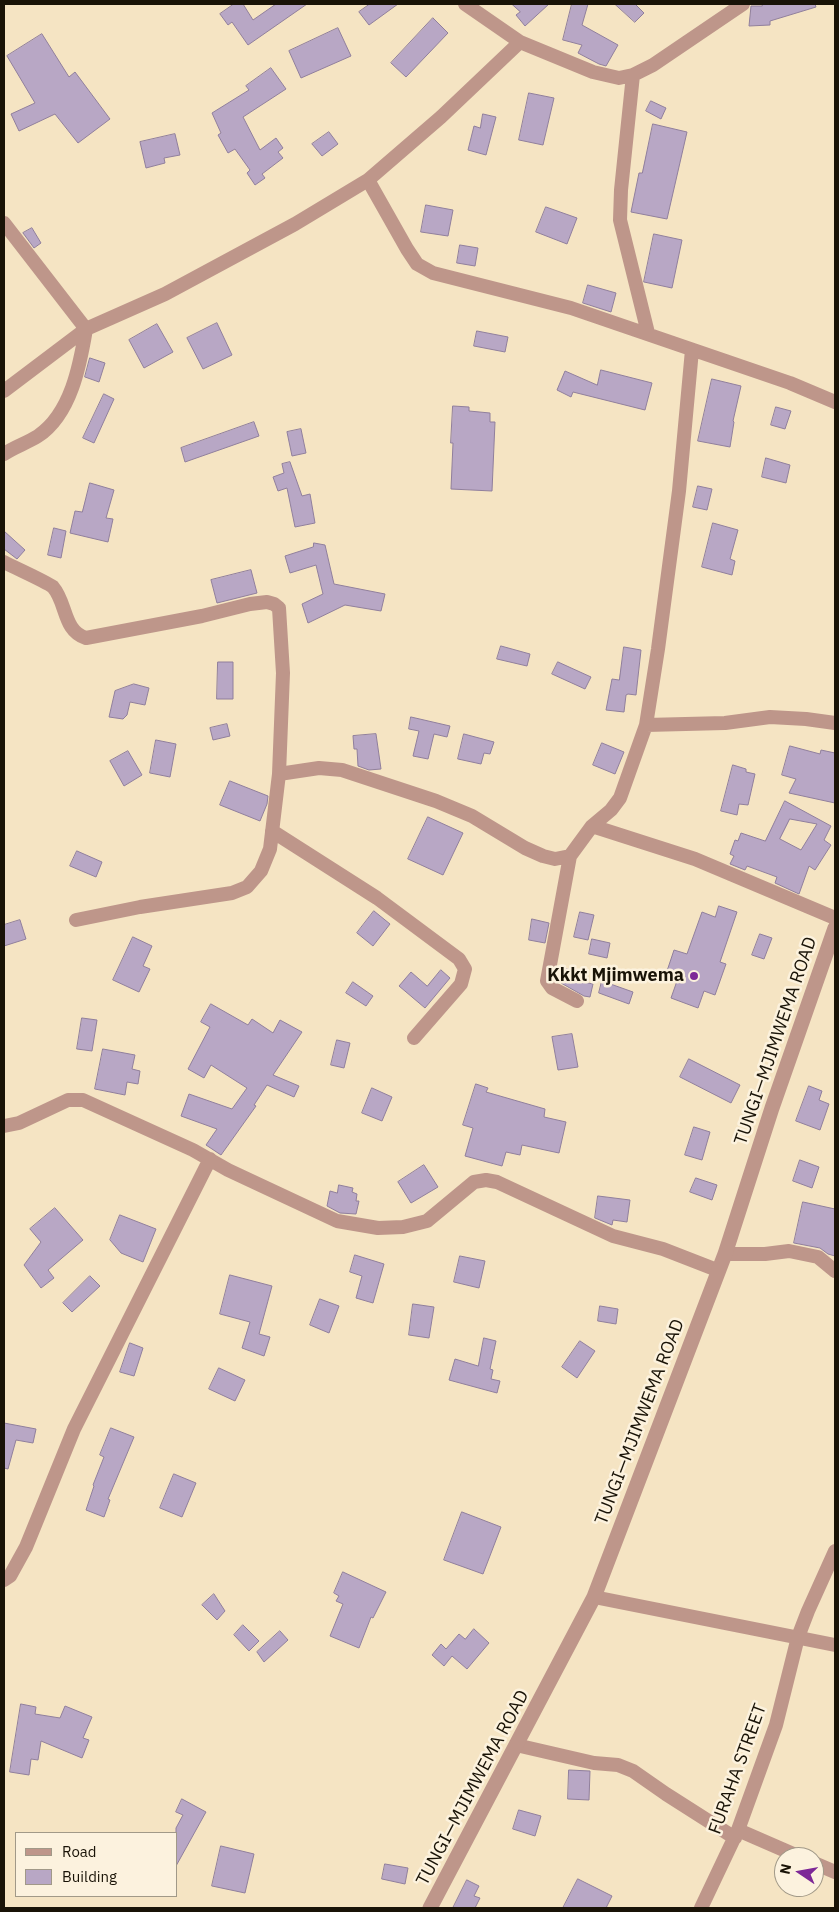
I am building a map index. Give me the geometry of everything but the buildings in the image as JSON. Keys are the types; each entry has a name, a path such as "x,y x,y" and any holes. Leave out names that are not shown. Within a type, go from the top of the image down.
{"street":[{"path":"465,4 520,42 594,72 618,78 633,76 682,47 743,4"},
{"path":"4,391 86,329 165,294 295,224 368,180 441,117 520,42"},
{"path":"633,76 621,190 620,220 648,333"},
{"path":"368,180 407,250 417,264 432,273 571,308 790,383 835,402"},
{"path":"4,223 86,329 75,380 56,418 39,435 4,454"},
{"path":"577,1001 552,988 547,981 570,856 592,826 612,810 620,798 646,725 679,490 692,350"},
{"path":"4,562 52,586 59,596 71,628 77,635 86,638 202,616 250,604 267,602 279,608 282,673 279,774 270,849 261,871 247,887 232,893 140,907 76,920"},
{"path":"646,725 725,723 770,717 835,723"},
{"path":"279,774 319,768 342,770 436,800 472,816 525,848 543,856 555,859 570,856"},
{"path":"592,826 695,859 835,918"},
{"path":"272,831 377,898 458,959 465,969 461,984 414,1038"},
{"name":"TUNGI—MJIMWEMA ROAD","path":"430,1908 594,1597 717,1270 725,1254 766,1125 835,928"},
{"path":"4,1126 19,1123 68,1100 83,1100 193,1150 237,1174 338,1221 378,1228 403,1227 427,1221 474,1182 486,1180 498,1182 613,1236 663,1249 717,1270"},
{"path":"4,1580 10,1576 26,1547 74,1429 210,1159"},
{"path":"725,1254 766,1254 789,1251 818,1257 835,1271"},
{"name":"FURAHA STREET","path":"701,1908 736,1834 776,1725 798,1637 835,1551"},
{"path":"594,1597 835,1645"},
{"path":"516,1745 586,1761 618,1765 633,1771 666,1794 736,1834 774,1848"}],"place":[{"name":"Kkkt Mjimwema","path":"694,976"}]}
